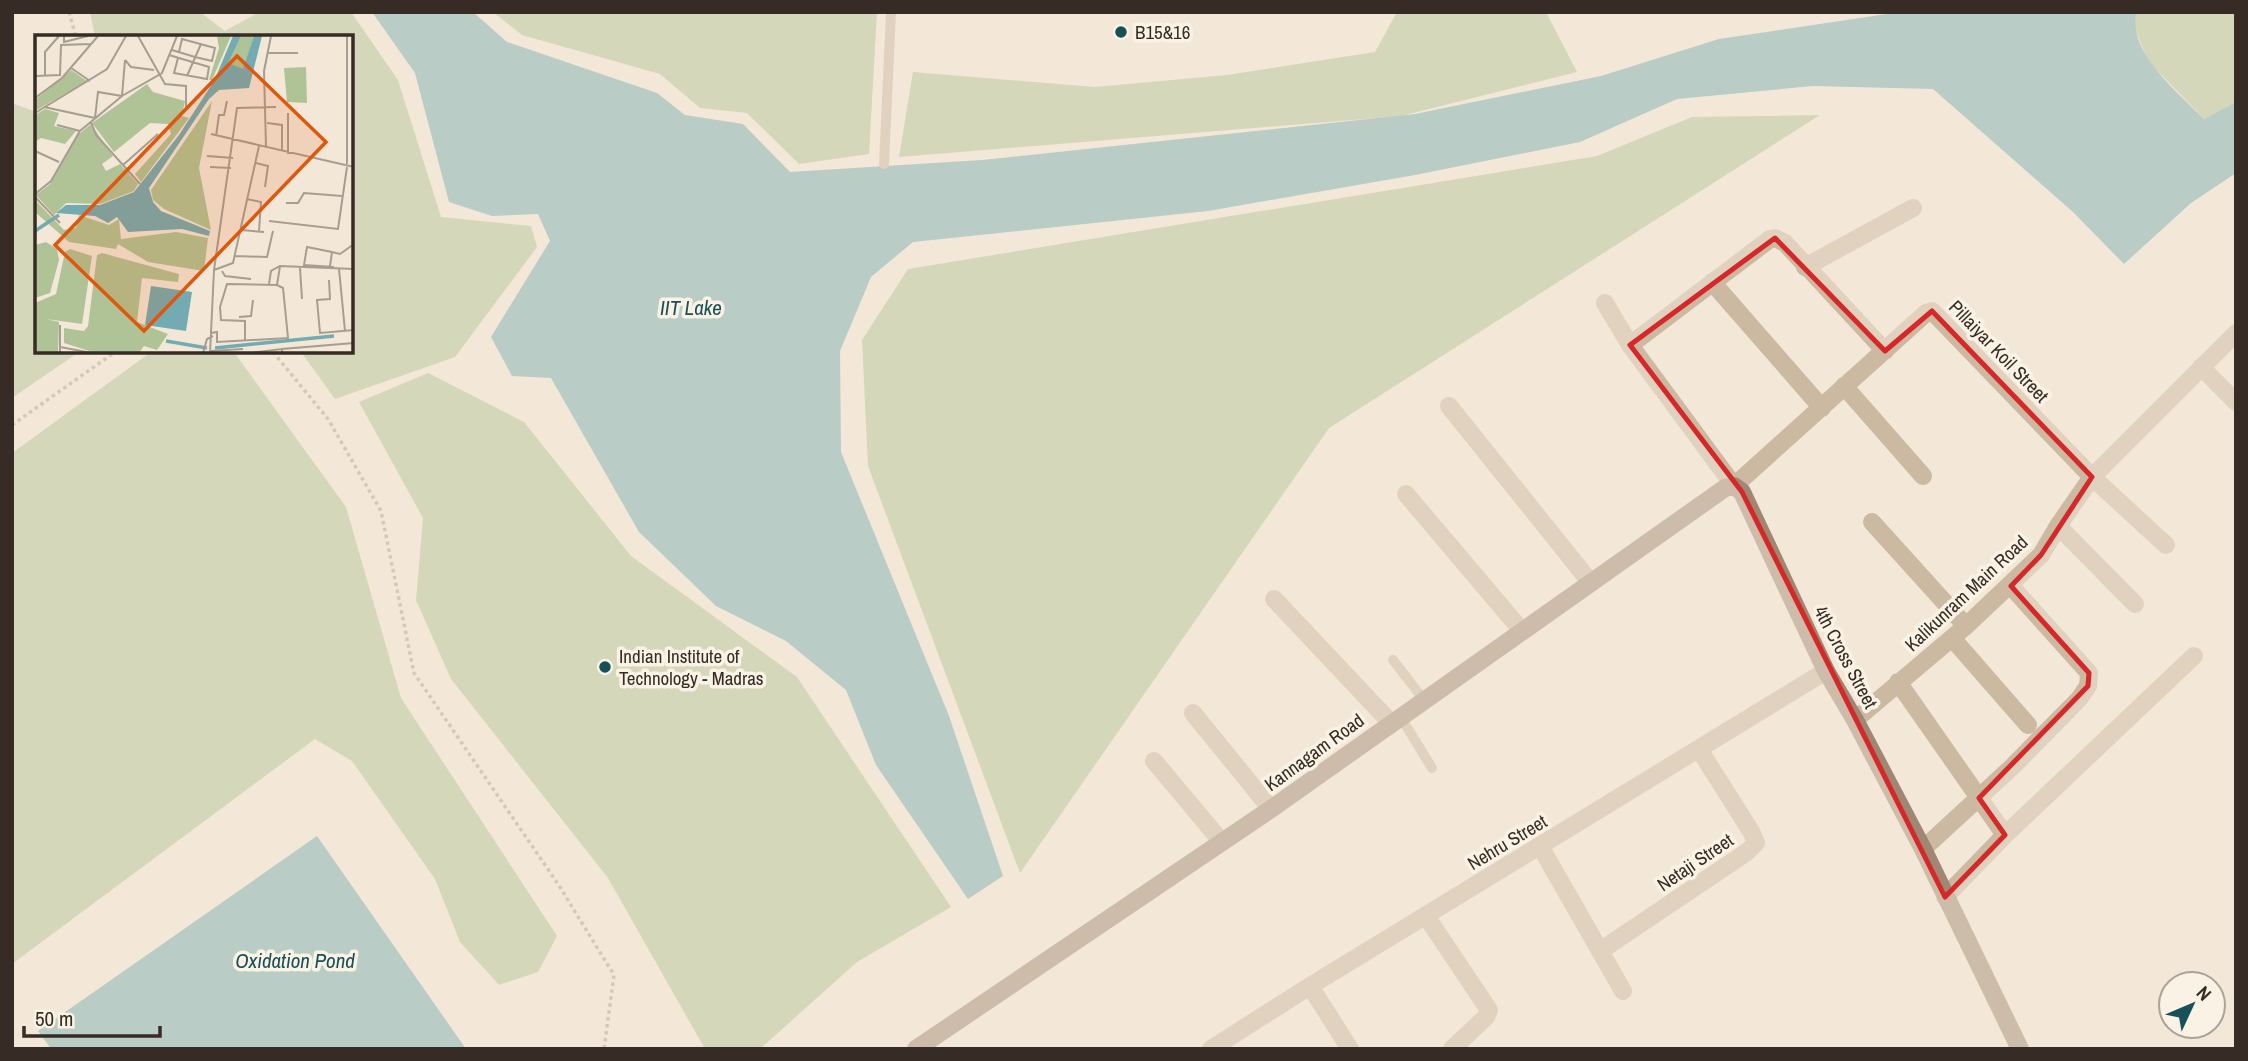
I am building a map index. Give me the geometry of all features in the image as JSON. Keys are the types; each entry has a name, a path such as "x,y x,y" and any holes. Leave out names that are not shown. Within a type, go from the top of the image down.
{"street":[{"path":"1805,267 1913,208"},
{"path":"1630,345 1770,239 1775,238 1785,243 1885,351"},
{"path":"1712,282 1822,408"},
{"name":"4th Cross Street","path":"1605,303 1630,345 1734,486 1742,492 1826,671 1923,849 2020,1049"},
{"name":"Pillaiyar Koil Street","path":"1734,486 1926,313 1933,311 2092,477 2166,545"},
{"name":"Kalikunram Main Road","path":"1855,720 2011,586 2041,555 2092,477 2236,333"},
{"path":"2201,367 2236,402"},
{"path":"1844,386 1923,476"},
{"path":"1449,406 1591,583"},
{"name":"Kannagam Road","path":"916,1049 1271,809 1725,488 1734,486"},
{"path":"1406,494 1522,631"},
{"path":"1872,522 1966,625"},
{"path":"2058,526 2135,604"},
{"path":"1923,849 1979,798 2079,699 2088,686 2090,673 2011,586"},
{"path":"1274,600 1395,720"},
{"path":"1952,638 2028,725"},
{"path":"1945,897 2005,835 2194,656"},
{"name":"Nehru Street","path":"1211,1049 1826,671"},
{"path":"1898,682 2005,835"},
{"path":"1193,713 1271,809"},
{"name":"Netaji Street","path":"1600,951 1747,852 1756,843 1699,749"},
{"path":"1154,761 1222,841"},
{"path":"1540,846 1623,991"},
{"path":"1426,916 1489,1010 1486,1017 1452,1049"},
{"path":"1310,986 1350,1049"}],"lane":[{"path":"884,164 891,12"},
{"path":"1393,660 1423,700"},
{"path":"1395,720 1432,768"}],"path":[{"path":"69,12 75,35"},
{"path":"12,425 112,354"},
{"path":"275,354 328,419 381,511 414,673 558,884 614,975 604,1049"}],"highlighted area":[{"path":"1775,238 1885,351 1932,311 2092,477 2041,555 2011,586 2089,673 2088,686 1979,798 2005,835 1945,897 1742,492 1630,345"}],"green space":[{"path":"90,12 200,12 225,31 259,12 351,12 398,80 441,217 531,226 537,247 455,357 335,399 302,354 354,354 354,35 95,35"},
{"path":"493,12 877,12 869,154 799,164 747,113 700,108 660,74 522,35"},
{"path":"1397,12 1549,12 1547,14 1577,72 1401,116 899,157 913,72 1095,87 1227,75 1375,52"},
{"path":"2137,12 2236,12 2236,102 2204,119 2148,61 2133,24"},
{"path":"14,104 35,111 35,354 76,354 12,398"},
{"path":"1820,115 1329,428 1020,873 868,466 862,340 908,269 1597,156 1692,117"},
{"path":"148,354 235,354 346,507 401,698 557,936 538,972 499,985 460,942 435,879 352,761 315,739 12,964 12,453"},
{"path":"428,373 524,422 631,556 797,677 951,907 857,962 760,1049 705,1049 608,878 451,679 416,600 423,518 359,402"}],"water":[{"name":"IIT Lake","path":"372,12 473,12 507,42 657,93 685,115 743,124 790,172 982,160 1415,114 1601,76 1719,39 1900,12 2137,12 2135,26 2147,56 2169,84 2204,119 2236,102 2236,173 2191,203 2124,264 2073,212 1933,89 1813,86 1677,99 1580,142 1415,175 1208,211 913,242 871,277 840,351 841,452 949,716 1003,876 968,899 876,765 846,690 786,641 716,606 639,532 551,378 512,376 491,337 550,241 538,214 492,216 449,202 415,73"},
{"name":"Oxidation Pond","path":"317,836 466,1049 51,1049 38,1031"}],"place":[{"name":"B15&16","path":"1121,32"},
{"name":"Indian Institute of Technology - Madras","path":"605,667"}]}
